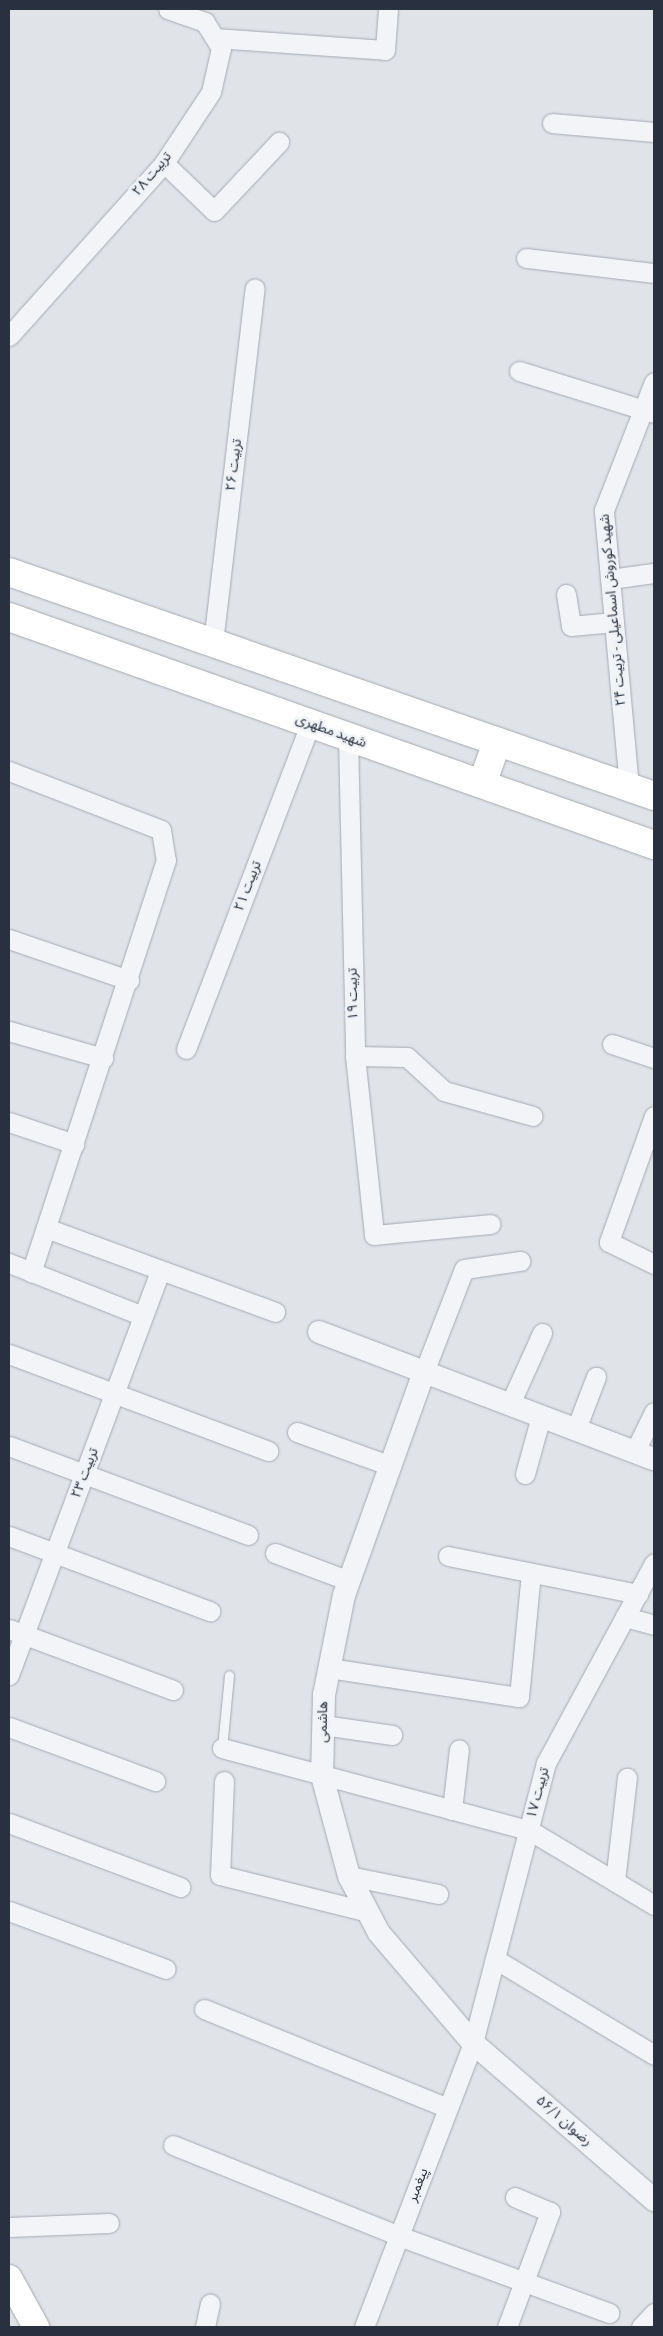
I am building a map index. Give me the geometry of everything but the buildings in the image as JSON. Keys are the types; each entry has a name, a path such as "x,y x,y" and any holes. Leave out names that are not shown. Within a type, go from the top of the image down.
{"main road":[{"path":"9,572 654,796"},
{"name":"شهید مطهری","path":"9,617 654,846"},
{"path":"482,784 497,742"},
{"path":"9,2278 36,2327"}],"street":[{"name":"تربیت ۲۸","path":"9,336 164,163 211,92 221,48 205,22 168,9"},
{"path":"214,38 385,50 388,9"},
{"path":"552,123 654,132"},
{"path":"164,163 214,211 279,142"},
{"path":"526,258 654,273"},
{"name":"تربیت ۲۶","path":"213,643 255,288"},
{"path":"519,371 649,411"},
{"name":"شهید کوروش اسماعیلی - تربیت ۲۴","path":"628,787 604,510 649,411 654,382"},
{"path":"610,579 654,573"},
{"path":"566,594 571,626 614,622"},
{"name":"تربیت ۲۱","path":"186,1049 310,724"},
{"name":"تربیت ۱۹","path":"348,737 355,1056 374,1235 490,1224"},
{"path":"9,771 161,830 166,860 129,980 31,1272"},
{"path":"9,939 129,980"},
{"path":"9,1031 103,1058"},
{"path":"612,1044 654,1058"},
{"path":"355,1056 407,1057 444,1091 533,1116"},
{"path":"654,1116 609,1242 654,1264"},
{"path":"9,1122 74,1144"},
{"path":"46,1228 275,1312"},
{"path":"424,1372 464,1269 520,1261"},
{"path":"9,1264 143,1316"},
{"name":"تربیت ۲۳","path":"9,1675 16,1632 54,1553 160,1271"},
{"path":"320,1332 645,1455 654,1412"},
{"path":"510,1404 542,1332"},
{"path":"9,1354 268,1450"},
{"name":"هاشمی","path":"424,1372 349,1581 324,1694 322,1776 349,1876 380,1934 473,2042"},
{"path":"576,1429 596,1377"},
{"path":"525,1474 541,1416"},
{"path":"297,1432 390,1466"},
{"path":"9,1446 248,1535"},
{"path":"9,1536 210,1611"},
{"path":"275,1553 349,1581"},
{"path":"448,1556 638,1594"},
{"name":"تربیت ۱۷","path":"473,2042 546,1763 654,1563"},
{"path":"329,1668 519,1697 531,1573"},
{"path":"625,1617 654,1625"},
{"path":"16,1632 173,1690"},
{"path":"323,1725 392,1734"},
{"path":"9,1727 155,1781"},
{"path":"222,1748 528,1830 654,1905"},
{"path":"452,1810 459,1749"},
{"path":"615,1881 627,1778"},
{"path":"224,1782 220,1875 368,1912"},
{"path":"9,1824 180,1887"},
{"path":"349,1876 438,1894"},
{"path":"9,1911 166,1969"},
{"path":"495,1959 654,2055"},
{"path":"204,2008 448,2108"},
{"name":"پیغمبر","path":"364,2327 473,2042"},
{"name":"رضوان ۵۶/۱","path":"473,2042 654,2200"},
{"path":"174,2144 399,2236 608,2313"},
{"path":"507,2327 550,2212 515,2197"},
{"path":"9,2227 109,2223"},
{"path":"205,2327 210,2304"},
{"path":"641,2327 654,2313"}],"lane":[{"path":"222,1748 229,1675"}]}
